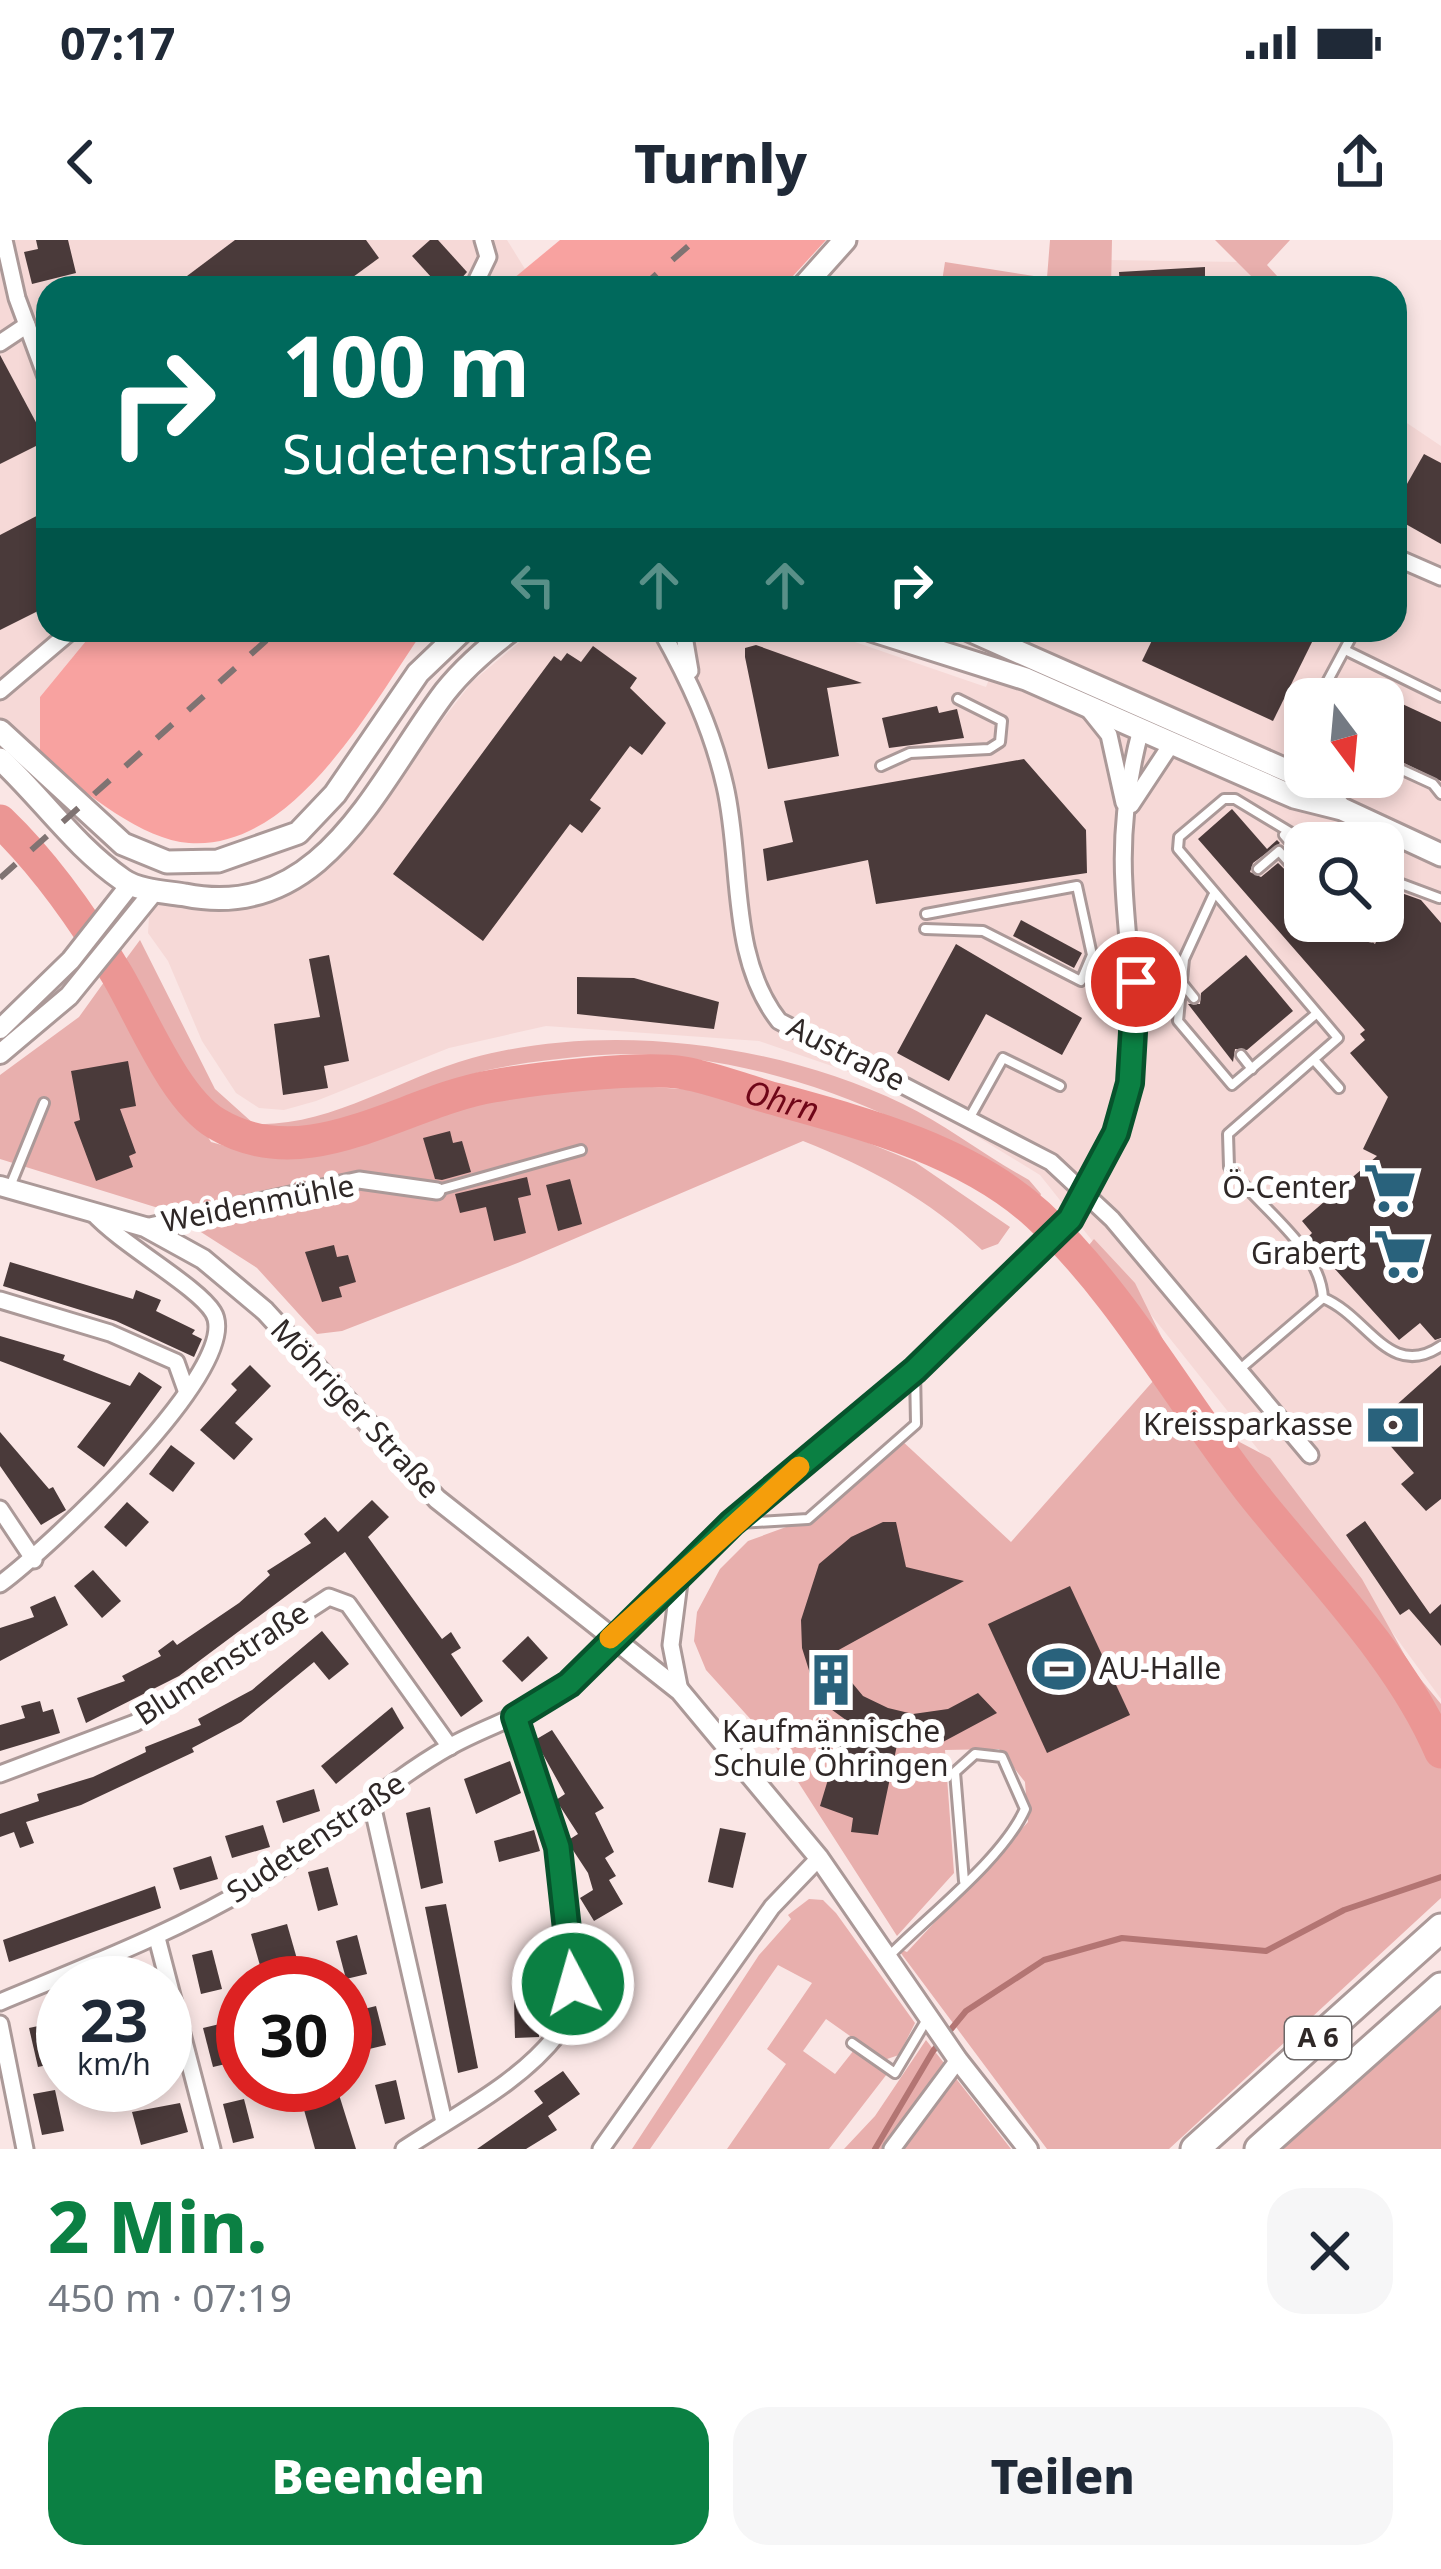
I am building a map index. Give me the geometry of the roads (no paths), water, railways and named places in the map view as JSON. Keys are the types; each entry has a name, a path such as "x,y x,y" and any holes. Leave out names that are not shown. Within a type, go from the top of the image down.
{"highway":[{"name":"A 6","path":"1196,2149 1441,1928"},
{"name":"A 6","path":"1259,2149 1441,1988"}],"main road":[{"path":"813,276 845,240"},
{"path":"0,731 85,812 157,859 218,861 298,833 335,794 418,673 450,642"},
{"path":"0,759 80,845 130,885 235,899 304,875 357,822 443,694 495,642"},
{"path":"906,642 1085,704 1146,719"},
{"path":"993,642 1176,732 1294,797 1342,808 1441,855"},
{"path":"130,885 157,859"},
{"path":"155,890 157,859"}],"street":[{"path":"4,240 36,349"},
{"path":"479,276 488,257 483,240"},
{"path":"0,343 27,325"},
{"path":"1407,562 1441,577"},
{"path":"0,691 58,642"},
{"name":"Austraße","path":"668,642 693,686 714,742 726,790 751,970 765,1004 796,1034 970,1118 1051,1162 1088,1192 1310,1455"},
{"name":"Austraße","path":"685,642 693,686"},
{"path":"1085,704 1109,735 1126,812"},
{"path":"610,1639 732,1523 915,1370 1070,1219 1088,1192 1116,1133 1136,1052 1136,982 1124,884 1126,812 1146,719"},
{"path":"1126,812 1176,732"},
{"path":"0,1029 71,960 130,885"},
{"path":"0,1054 69,996 155,890"},
{"name":"Weidenmühle","path":"146,1227 359,1180 437,1191"},
{"name":"Möhriger Straße","path":"4,1189 146,1227 203,1258 265,1311 437,1499 680,1691 819,1858 958,2060 1028,2149"},
{"path":"0,1584 88,1511 216,1346 220,1328 212,1309 115,1237 91,1210"},
{"path":"0,1300 110,1333 176,1362 186,1390"},
{"path":"0,1509 34,1560"},
{"path":"680,1574 671,1645 680,1691"},
{"name":"Blumenstraße","path":"0,1774 135,1723 329,1597 348,1604 450,1747"},
{"name":"Sudetenstraße","path":"0,2002 157,1938 262,1880 450,1747 515,1717 569,1684 610,1639"},
{"path":"404,2149 530,2062 562,2028 573,1984 558,1847 515,1717"},
{"path":"371,1800 444,2122"},
{"path":"601,2149 772,1907 819,1858"},
{"path":"157,1938 212,2149"},
{"path":"0,2024 25,2149"},
{"path":"892,2149 958,2060"}],"lane":[{"path":"1329,678 1349,642"},
{"path":"1345,650 1441,697"},
{"path":"880,766 910,753 989,749 1000,742 1002,721 958,699"},
{"path":"1404,770 1433,784 1441,794"},
{"path":"1284,831 1235,799 1224,799 1179,837 1178,849 1213,896 1338,1038 1228,1134 1228,1167 1309,1258 1322,1276 1323,1298"},
{"path":"1200,816 1215,824"},
{"path":"1279,829 1284,835"},
{"path":"1258,868 1279,851 1284,857"},
{"path":"1404,885 1440,899"},
{"path":"925,929 983,931 1081,981 1092,956 1077,886 926,914"},
{"path":"1213,896 1184,958 1178,1021 1232,1085 1316,1015"},
{"path":"1422,901 1440,899"},
{"path":"1182,983 1194,998"},
{"path":"1241,1055 1252,1069"},
{"path":"970,1118 1003,1058 1060,1086"},
{"path":"1314,1060 1339,1088"},
{"path":"4,1189 44,1103"},
{"name":"Weidenmühle","path":"437,1191 581,1150"},
{"path":"1323,1298 1348,1307 1397,1358 1411,1360 1441,1346"},
{"path":"1239,1370 1323,1298"},
{"path":"732,1523 808,1520 916,1424 915,1370"},
{"path":"888,1958 964,1881 1019,1823 1025,1809 1002,1757 975,1754 955,1772 964,1881"},
{"path":"852,2043 895,2073 928,2017"}],"waterway":[{"name":"Ohrn","path":"0,821 48,874 91,933 187,1096 217,1124 251,1138 286,1143 321,1140 493,1086 589,1074 665,1071 705,1078 874,1128 945,1155 1009,1192 1038,1215 1097,1278 1223,1455 1379,1648 1441,1752"},
{"path":"875,2149 933,2051 966,2011 1044,1960 1122,1938 1266,1951 1344,1910 1441,1877"}],"railway":[{"path":"654,276 695,240"},
{"path":"0,878 265,642"}],"place":[{"name":"Ö-Center","path":"1390,1188"},
{"name":"Grabert","path":"1400,1254"},
{"name":"Kreissparkasse","path":"1393,1425"},
{"name":"AU-Halle","path":"1059,1669"},
{"name":"Kaufmännische Schule Öhringen","path":"831,1680"}]}
